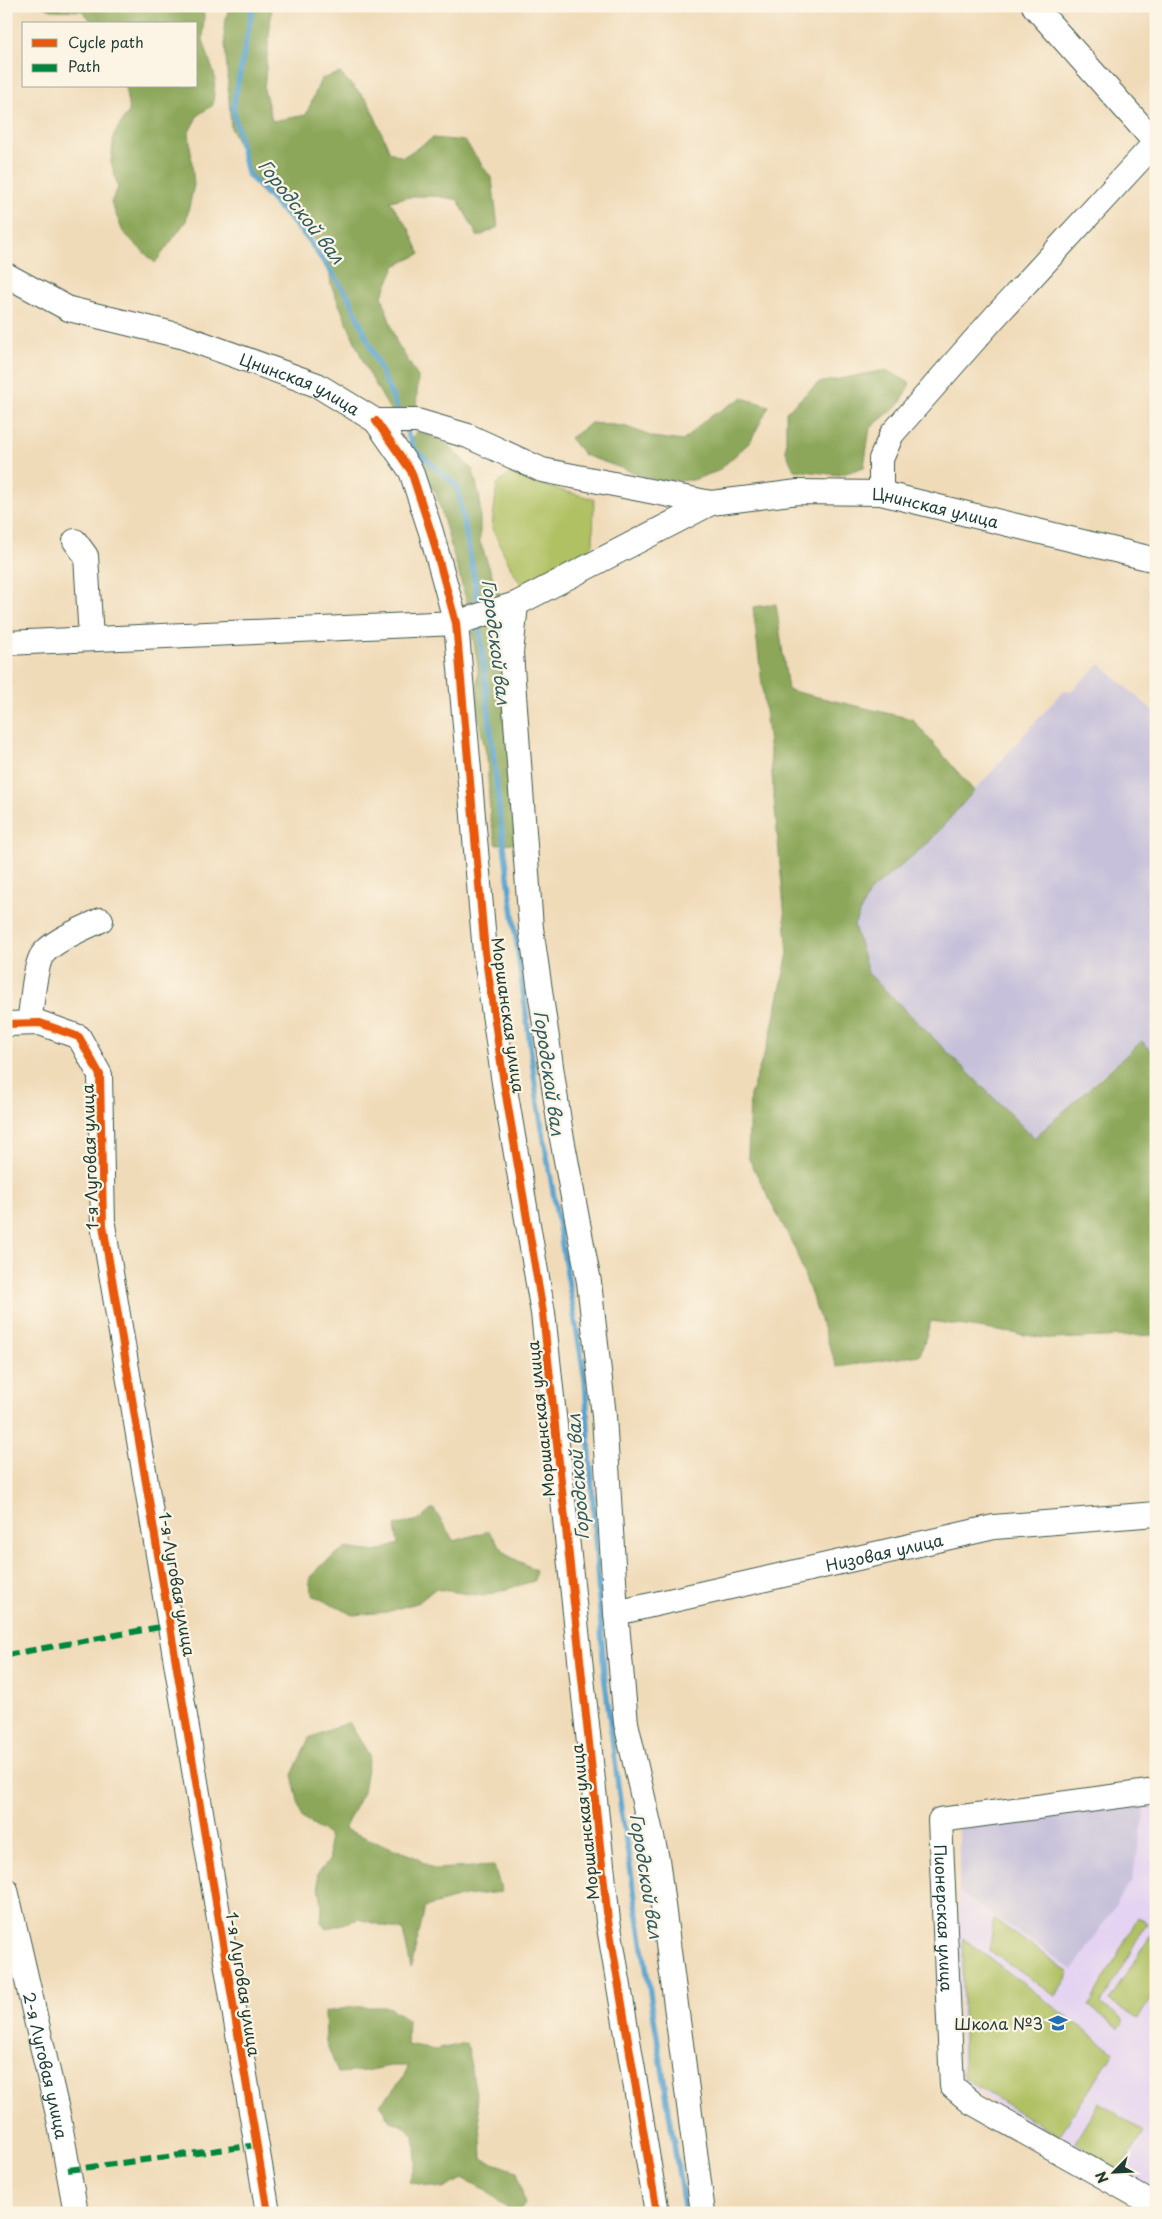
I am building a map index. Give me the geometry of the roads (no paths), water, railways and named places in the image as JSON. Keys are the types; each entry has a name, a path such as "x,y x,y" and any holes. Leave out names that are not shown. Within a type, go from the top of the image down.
{"street":[{"path":"881,493 881,459 892,434 993,319 1156,143 1034,6"},
{"name":"Цнинская улица","path":"6,275 69,309 181,336 317,385 376,421 417,421 468,436 542,470 711,503 798,492 881,493 1156,560"},
{"name":"Моршанская улица","path":"376,421 410,471 431,532 472,617 485,952 506,1093 543,1313 608,1920 657,2213"},
{"name":"Цнинская улица","path":"6,643 472,617 516,604 711,503"},
{"path":"75,541 86,556 91,639"},
{"path":"516,604 511,653 531,928 560,1128 589,1282 604,1416 616,1613 626,1723 657,1859 703,2213"},
{"path":"18,1023 36,981 42,956 62,938 101,920"},
{"name":"1-я Луговая улица","path":"18,1023 40,1023 79,1037 100,1075 103,1225 268,2213"},
{"name":"Низовая улица","path":"616,1613 994,1526 1156,1514"},
{"name":"Пионерская улица","path":"1156,1791 940,1820 952,2086 971,2102 1156,2206"},
{"name":"2-я Луговая улица","path":"6,1890 59,2119 76,2213"}],"waterway":[{"name":"Городской вал","path":"253,6 233,108 247,173 304,234 349,297 400,415"},
{"name":"Городской вал","path":"404,426 415,450 457,486 475,582 478,610"},
{"name":"Городской вал","path":"479,622 499,807 537,1098 585,1379 604,1673 621,1809 685,2213"}],"place":[{"name":"Школа №3","path":"1058,2023"}]}
